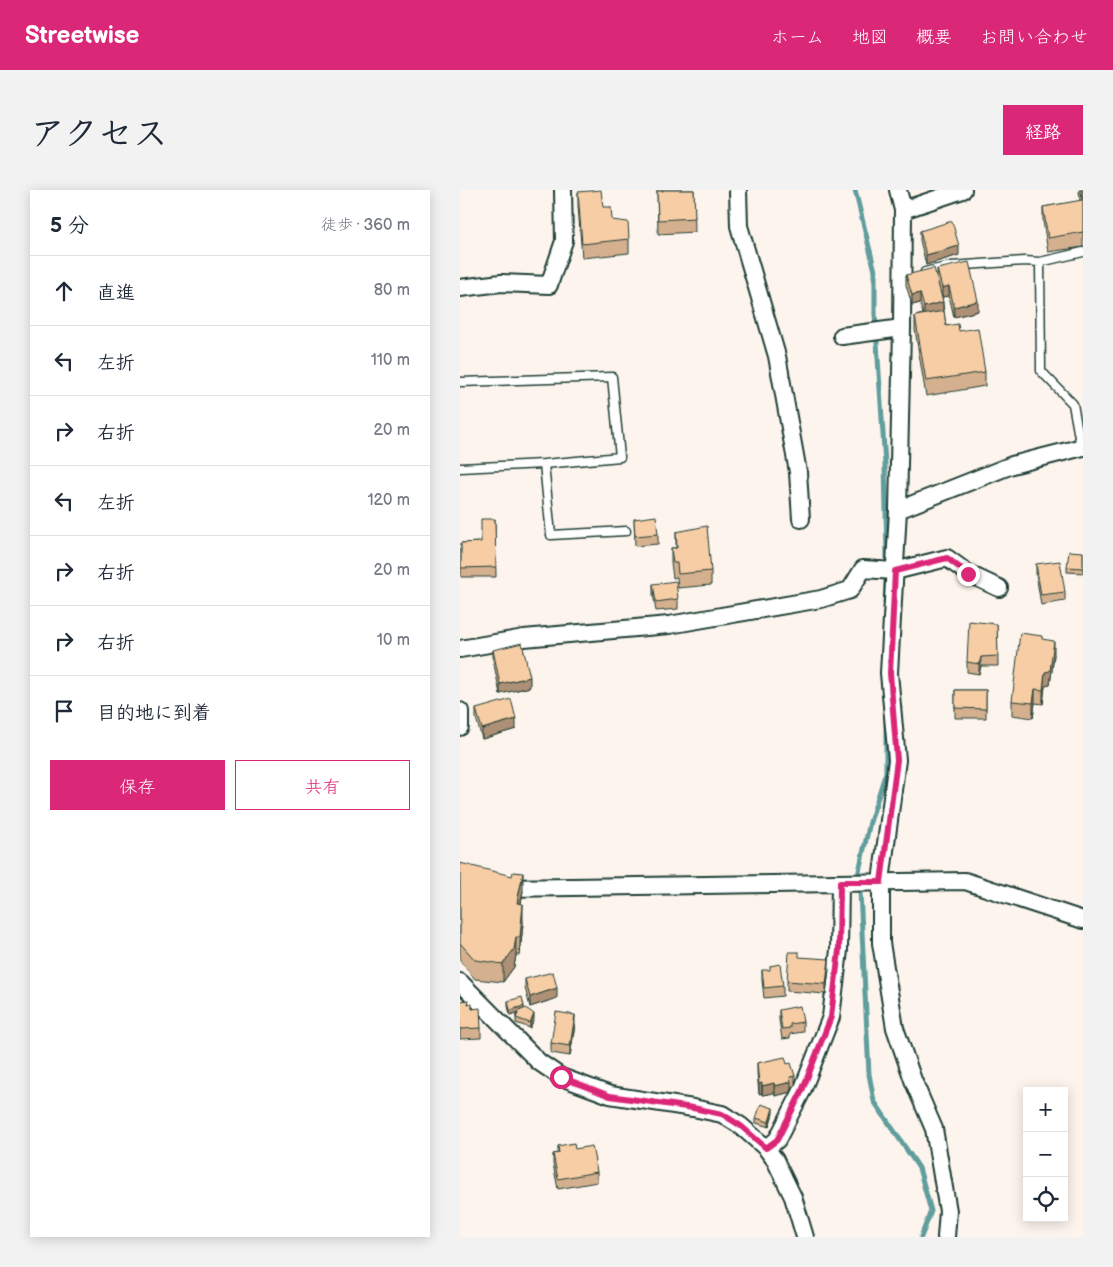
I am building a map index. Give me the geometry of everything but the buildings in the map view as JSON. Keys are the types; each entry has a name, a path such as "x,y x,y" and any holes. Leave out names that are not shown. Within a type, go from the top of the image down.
{"street":[{"path":"460,288 501,283 549,285 564,241 563,190"},
{"path":"738,190 739,226 777,356 798,472 801,519"},
{"path":"898,190 903,210 910,276 896,329 898,510 890,673 897,760 878,882 881,943 894,1018 913,1080 934,1129 948,1211 946,1237"},
{"path":"903,210 963,190"},
{"path":"842,336 896,329"},
{"path":"898,510 1012,465 1082,447"},
{"path":"460,649 524,638 669,625 820,599 850,590 862,569 870,571 895,571 947,558 968,574 999,588"},
{"path":"460,711 460,727"},
{"path":"460,874 506,888 965,881 1083,920"},
{"path":"766,1148 777,1140 798,1100 831,1017 845,882"},
{"path":"460,982 539,1062 561,1077 610,1096 722,1114 741,1126 766,1148 793,1197 805,1237"}],"lane":[{"path":"910,276 951,266 1024,261 1040,262 1083,252"},
{"path":"1040,262 1041,371 1073,404 1082,447"},
{"path":"460,382 612,377 620,457 544,464 460,468"},
{"path":"544,464 551,535 626,531"}],"waterway":[{"path":"855,190 875,271 875,313 885,464 887,556 885,603"},
{"path":"886,721 886,772 870,822 859,871 869,1074 874,1101 919,1168 931,1211 921,1237"}],"route":[{"path":"561,1077 610,1096 722,1114 741,1126 766,1148 777,1140 802,1091 831,1017 839,950 840,882 881,882 897,760 890,673 895,571 947,558 968,574"}]}
